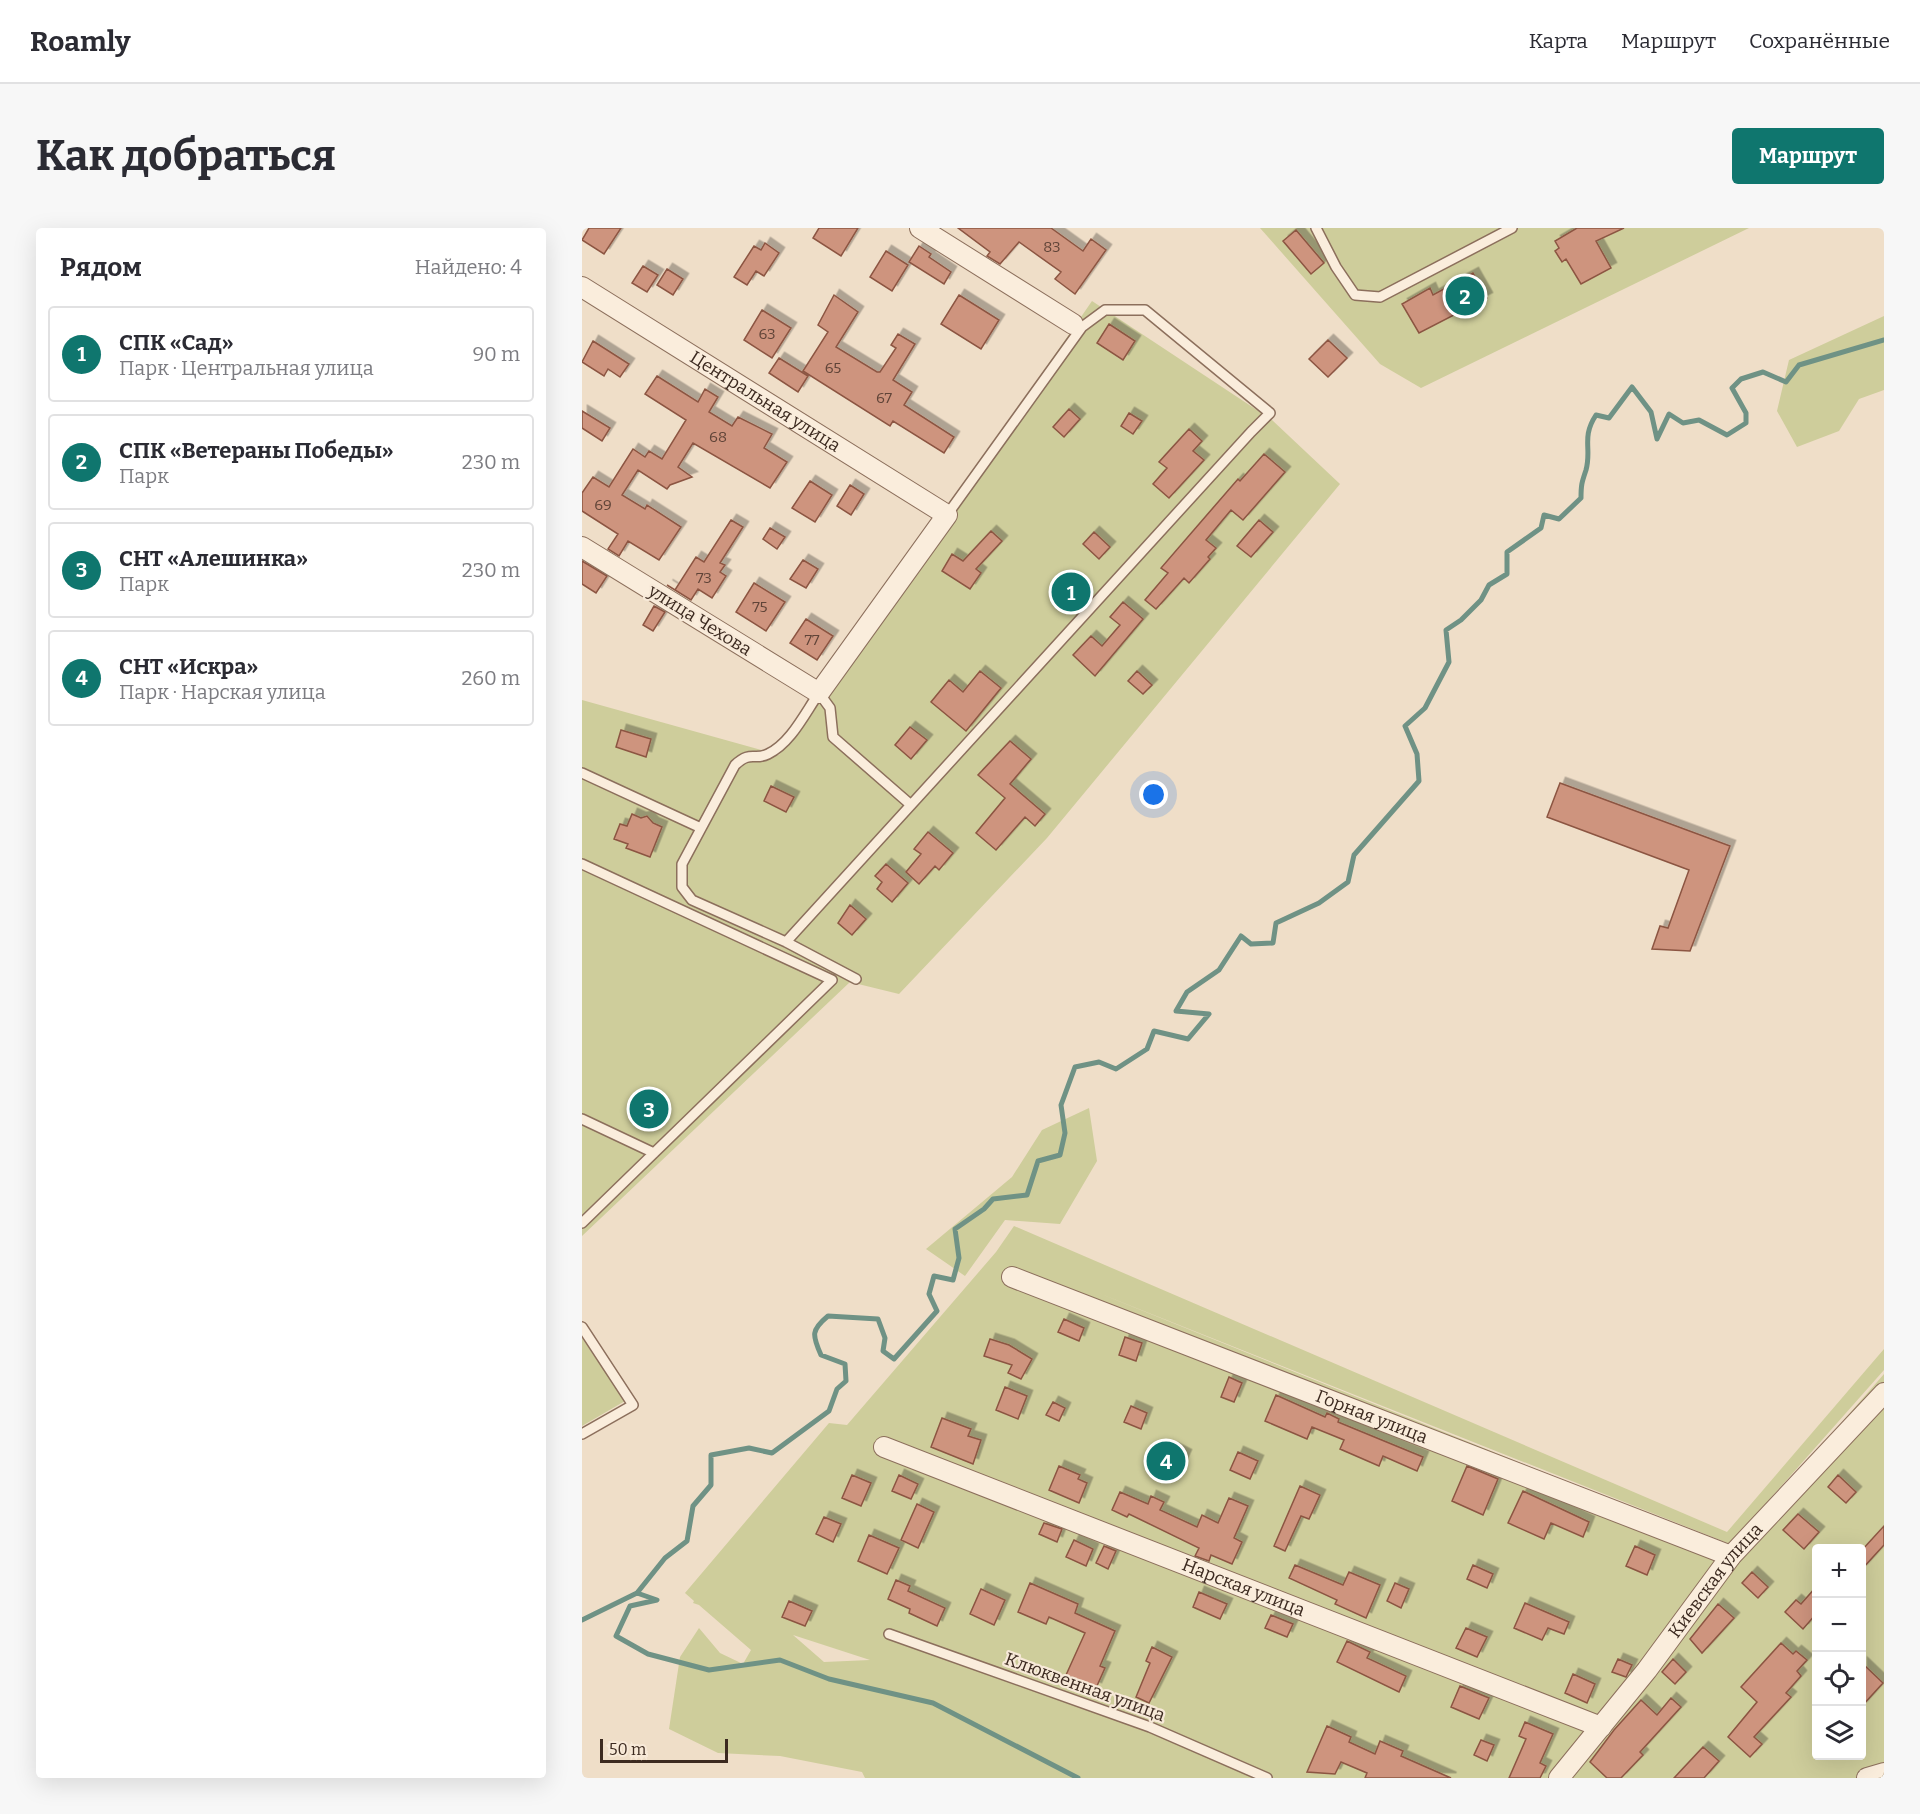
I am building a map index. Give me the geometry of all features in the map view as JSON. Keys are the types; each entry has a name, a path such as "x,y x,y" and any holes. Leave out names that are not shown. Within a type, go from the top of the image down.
{"street":[{"path":"920,228 1077,325"},
{"name":"Центральная улица","path":"582,287 947,515"},
{"path":"819,693 947,515"},
{"name":"улица Чехова","path":"582,547 819,693"},
{"name":"Горная улица","path":"1012,1277 1731,1556"},
{"name":"Киевская улица","path":"1559,1778 1647,1670 1731,1556 1884,1393"},
{"name":"Нарская улица","path":"884,1447 1601,1727"},
{"path":"1867,1778 1884,1773"}],"lane":[{"path":"1316,228 1336,267 1355,295 1380,297 1512,228"},
{"path":"786,942 1270,413 1145,310 1105,310 1077,325 947,515"},
{"path":"856,979 786,942 692,900 682,887 682,864 735,765 745,756 767,755 783,744 819,693 830,708 833,738 911,805"},
{"path":"582,773 702,828"},
{"path":"582,864 832,980 582,1223"},
{"path":"582,1119 654,1153"},
{"path":"582,1327 633,1405 582,1434"},
{"name":"Клюквенная улица","path":"890,1634 1150,1727 1267,1778"}],"shaded area":[{"path":"1260,228 1749,228 1421,388 1380,364"},
{"path":"1092,301 1272,420 1340,484 1047,838 899,994 850,982 582,1236 582,700 779,755"},
{"path":"1884,316 1884,390 1859,399 1839,431 1797,447 1777,411 1789,360"},
{"path":"1089,1108 1097,1161 1060,1224 1005,1220 965,1276 926,1249 1012,1177 1042,1130"},
{"path":"1014,1226 1727,1532 1884,1349 1884,1370 1730,1544 1096,1292 1732,1548 1884,1374 1884,1778 865,1778 862,1772 780,1756 718,1753 669,1729 680,1657 699,1628 720,1653 743,1664 751,1650 699,1605 693,1603 694,1601 685,1593 829,1423 847,1425 996,1252","holes":["793,1635 870,1660 824,1662"]},
{"path":"582,1338 625,1401 582,1426"}],"building":[{"path":"589,228 621,228 604,254 582,240"},
{"path":"819,228 858,228 841,256 813,238"},
{"path":"958,228 1051,228 1083,251 1091,239 1106,250 1075,294 1055,279 1061,272 1019,242 1000,264 987,256 990,252"},
{"path":"1577,228 1624,228 1596,241 1611,268 1581,284 1566,259 1562,262 1555,251 1559,248 1555,241"},
{"path":"1296,230 1324,263 1311,274 1283,241"},
{"path":"765,243 779,253 764,276 756,271 747,285 734,277 754,246 761,250"},
{"path":"919,246 931,254 929,257 951,272 944,284 909,262"},
{"path":"886,251 908,265 892,291 870,277"},
{"path":"643,266 658,275 647,292 632,283"},
{"path":"667,269 683,279 673,295 657,285"},
{"path":"1473,273 1487,298 1419,333 1402,304 1430,288 1433,295"},
{"path":"834,295 858,312 836,347 877,372 880,372 896,348 891,345 898,334 915,344 893,380 912,392 904,405 954,437 944,453 893,421 890,426 803,371 828,332 818,325"},
{"path":"959,295 999,320 981,349 941,324"},
{"path":"762,310 791,328 772,358 744,340"},
{"path":"1109,324 1135,341 1123,360 1097,343"},
{"path":"1328,340 1347,358 1328,377 1309,359"},
{"path":"593,341 629,364 620,377 608,369 604,376 582,362"},
{"path":"779,358 808,376 798,392 769,373"},
{"path":"657,376 698,402 705,389 718,397 709,412 732,426 738,417 772,434 764,448 787,462 770,488 693,443 678,467 692,477 670,485 667,489 638,470 622,495 645,509 647,505 681,527 659,560 628,541 619,556 608,549 618,534 582,511 582,493 593,477 609,487 633,449 645,457 649,451 662,459 686,420 645,394"},
{"path":"1069,409 1080,419 1064,437 1053,427"},
{"path":"582,411 610,428 602,441 582,428"},
{"path":"1129,413 1142,421 1133,434 1121,426"},
{"path":"1189,429 1202,441 1193,451 1204,460 1169,498 1153,484 1167,468 1159,462"},
{"path":"1264,454 1285,472 1243,520 1231,510 1206,540 1216,548 1208,557 1210,559 1189,583 1184,578 1156,609 1145,600 1168,573 1161,568 1238,479 1240,481"},
{"path":"810,481 832,495 815,522 792,508"},
{"path":"850,485 864,494 851,515 837,506"},
{"path":"731,520 743,527 720,563 725,565 720,572 726,576 712,598 698,589 691,600 675,590 696,557 704,562"},
{"path":"1259,520 1273,532 1251,557 1237,546"},
{"path":"770,528 785,537 777,549 763,539"},
{"path":"991,531 1002,541 976,569 981,573 970,589 942,571 952,554 963,561"},
{"path":"1094,532 1110,547 1099,559 1083,544"},
{"path":"803,560 818,569 806,588 790,579"},
{"path":"582,561 607,576 596,593 582,584"},
{"path":"754,583 785,602 766,631 736,612"},
{"path":"1123,602 1143,619 1095,676 1073,655 1091,636 1102,646 1120,625 1110,617"},
{"path":"654,606 665,612 653,631 643,625"},
{"path":"806,619 833,636 817,660 790,643"},
{"path":"980,671 1001,688 966,731 931,702 949,680 963,692"},
{"path":"1137,671 1152,685 1143,694 1128,681"},
{"path":"910,727 927,740 911,759 895,745"},
{"path":"621,730 651,739 646,757 616,747"},
{"path":"1010,741 1031,759 1010,784 1045,814 1035,826 1025,817 996,850 976,833 1005,798 978,775"},
{"path":"1560,783 1730,846 1690,951 1652,949 1660,926 1668,928 1689,870 1547,817"},
{"path":"771,786 794,797 786,812 764,801"},
{"path":"632,814 641,818 647,816 653,823 662,827 650,857 626,848 628,844 614,839 620,824 627,826"},
{"path":"928,832 953,853 939,870 935,866 919,884 906,872 921,854 914,849"},
{"path":"886,864 908,883 892,902 877,889 882,882 875,876"},
{"path":"850,905 866,919 852,935 838,923"},
{"path":"1064,1319 1084,1328 1079,1341 1058,1332"},
{"path":"1125,1337 1142,1343 1136,1361 1119,1355"},
{"path":"990,1339 1009,1345 1032,1359 1021,1379 1008,1373 1012,1365 984,1356"},
{"path":"1229,1377 1242,1383 1234,1402 1221,1397"},
{"path":"1005,1387 1027,1396 1018,1419 996,1410"},
{"path":"1276,1395 1325,1417 1327,1413 1339,1419 1338,1422 1423,1457 1417,1471 1383,1456 1379,1466 1340,1449 1344,1440 1312,1427 1307,1439 1265,1421"},
{"path":"1053,1402 1065,1408 1059,1421 1046,1415"},
{"path":"1131,1406 1147,1413 1141,1429 1124,1422"},
{"path":"942,1418 971,1429 968,1436 981,1440 973,1464 931,1447"},
{"path":"1172,1448 1186,1455 1179,1470 1165,1464"},
{"path":"1238,1452 1258,1461 1250,1479 1230,1470"},
{"path":"1059,1466 1080,1475 1078,1479 1087,1483 1079,1503 1049,1490"},
{"path":"1467,1466 1498,1479 1483,1515 1452,1501"},
{"path":"852,1475 871,1483 861,1506 842,1498"},
{"path":"899,1475 918,1484 911,1499 892,1491"},
{"path":"1838,1475 1856,1492 1846,1503 1828,1487"},
{"path":"1300,1486 1320,1495 1309,1519 1301,1516 1285,1551 1274,1546"},
{"path":"1523,1491 1589,1522 1583,1537 1551,1523 1544,1539 1508,1523"},
{"path":"1120,1492 1148,1504 1151,1496 1164,1502 1160,1510 1197,1527 1202,1515 1218,1523 1229,1498 1248,1506 1234,1538 1242,1542 1232,1564 1211,1555 1209,1561 1195,1556 1199,1548 1129,1514 1127,1517 1112,1510"},
{"path":"917,1504 934,1512 918,1548 901,1540"},
{"path":"1798,1514 1819,1532 1804,1549 1783,1530"},
{"path":"824,1517 841,1524 833,1542 816,1534"},
{"path":"1044,1523 1062,1529 1057,1542 1039,1534"},
{"path":"1884,1526 1884,1545 1866,1565 1866,1546"},
{"path":"869,1535 899,1548 887,1574 858,1561"},
{"path":"1074,1540 1093,1549 1086,1566 1066,1557"},
{"path":"1104,1546 1116,1551 1108,1569 1096,1563"},
{"path":"1635,1546 1655,1555 1647,1575 1626,1566"},
{"path":"1295,1565 1343,1585 1349,1572 1380,1585 1366,1618 1335,1604 1337,1600 1289,1578"},
{"path":"1473,1565 1493,1574 1487,1588 1467,1579"},
{"path":"1752,1572 1768,1587 1758,1598 1742,1583"},
{"path":"896,1580 910,1586 908,1591 945,1608 937,1626 909,1613 910,1609 888,1599"},
{"path":"1030,1583 1078,1604 1075,1613 1115,1631 1100,1666 1105,1668 1096,1688 1066,1675 1085,1633 1049,1617 1046,1624 1018,1612"},
{"path":"1395,1583 1409,1589 1401,1608 1387,1601"},
{"path":"981,1589 1005,1600 994,1625 970,1614"},
{"path":"1199,1592 1227,1604 1220,1619 1193,1607"},
{"path":"1812,1592 1812,1619 1803,1629 1785,1612 1796,1600 1801,1604"},
{"path":"789,1601 812,1611 805,1626 782,1617"},
{"path":"1525,1603 1569,1622 1564,1634 1548,1628 1542,1640 1514,1628"},
{"path":"1718,1604 1734,1618 1702,1653 1690,1639"},
{"path":"1271,1615 1293,1624 1287,1637 1265,1628"},
{"path":"1466,1628 1487,1637 1477,1657 1456,1648"},
{"path":"1347,1641 1370,1652 1367,1658 1406,1676 1399,1692 1337,1662"},
{"path":"1781,1643 1793,1654 1796,1651 1807,1660 1797,1671 1801,1676 1786,1693 1791,1697 1754,1737 1762,1744 1750,1757 1728,1737 1757,1702 1741,1687"},
{"path":"1152,1647 1172,1657 1149,1703 1136,1697 1150,1663 1146,1661"},
{"path":"1618,1659 1632,1665 1626,1677 1612,1672"},
{"path":"1673,1659 1686,1672 1675,1684 1662,1672"},
{"path":"1866,1667 1883,1683 1866,1702"},
{"path":"1573,1674 1595,1684 1587,1703 1565,1693"},
{"path":"1460,1686 1489,1698 1479,1719 1451,1707"},
{"path":"1671,1698 1681,1707 1640,1752 1643,1755 1621,1778 1607,1778 1590,1762 1641,1700 1657,1715"},
{"path":"1525,1722 1553,1734 1540,1763 1546,1766 1540,1778 1509,1778 1526,1739 1519,1736"},
{"path":"1327,1726 1351,1737 1349,1742 1375,1754 1380,1741 1403,1751 1401,1756 1451,1778 1365,1778 1367,1773 1341,1762 1335,1774 1307,1772"},
{"path":"1481,1740 1494,1745 1487,1761 1474,1755"},
{"path":"1703,1747 1719,1761 1704,1778 1674,1778"}],"waterway":[{"path":"582,1620 637,1593 665,1558 687,1541 693,1506 711,1485 711,1455 749,1448 772,1453 829,1411 837,1389 846,1381 845,1364 821,1355 816,1342 816,1329 828,1316 878,1319 885,1338 883,1351 894,1359 937,1311 929,1294 934,1276 953,1280 959,1258 955,1229 984,1209 993,1199 1027,1195 1038,1161 1060,1155 1065,1133 1061,1105 1075,1067 1099,1062 1116,1069 1147,1049 1154,1031 1188,1039 1209,1014 1176,1011 1187,992 1219,970 1241,936 1251,944 1273,943 1276,923 1319,903 1348,882 1354,855 1419,781 1417,754 1405,726 1425,708 1449,662 1446,630 1461,620 1481,600 1489,585 1507,574 1507,552 1541,528 1544,515 1559,519 1581,498 1582,483 1588,462 1589,430 1596,415 1609,418 1632,387 1651,412 1657,439 1669,414 1683,423 1699,420 1727,435 1746,423 1746,413 1732,388 1741,379 1763,372 1786,382 1799,365 1884,340"},
{"path":"637,1593 657,1600 630,1606 616,1636 648,1654 709,1670 780,1660 829,1679 933,1703 1078,1778"}],"place":[{"name":"СПК «Ветераны Победы»","path":"1465,296"},
{"name":"СПК «Сад»","path":"1071,592"},
{"name":"СНТ «Алешинка»","path":"649,1109"},
{"name":"СНТ «Искра»","path":"1166,1461"}]}
